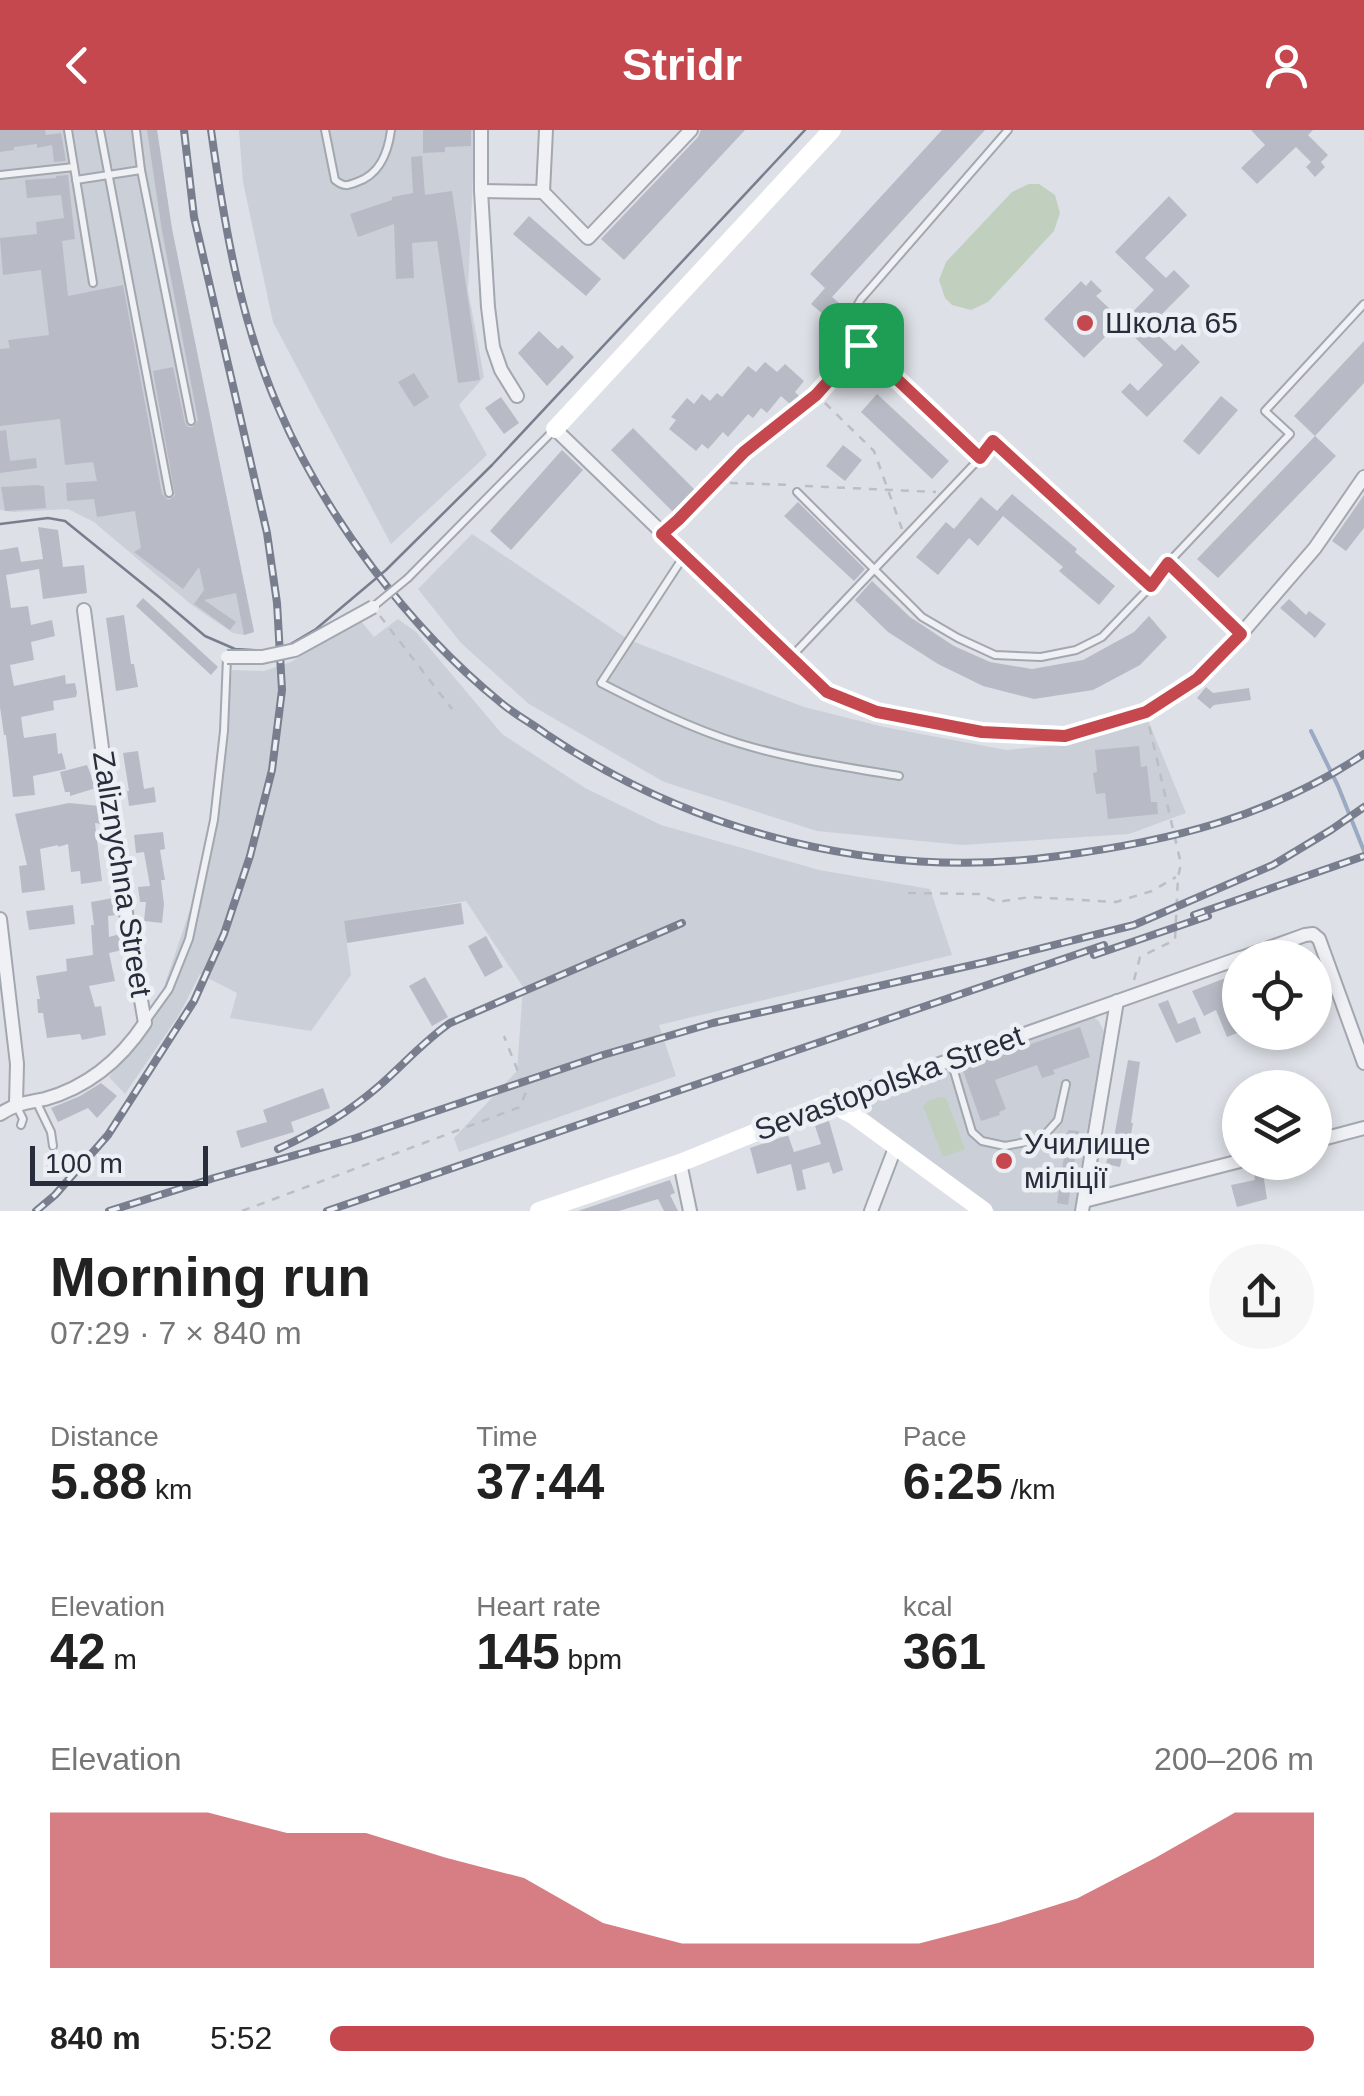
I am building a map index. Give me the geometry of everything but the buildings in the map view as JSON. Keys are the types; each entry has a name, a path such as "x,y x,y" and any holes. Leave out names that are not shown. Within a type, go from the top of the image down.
{"street":[{"path":"481,130 488,307 501,370 517,396"},
{"path":"543,192 546,130"},
{"path":"481,191 543,192 588,238 691,130"},
{"path":"832,130 554,429 827,692 877,712 982,732 1065,736 1146,712 1197,679 1241,634 1315,548 1364,478"},
{"path":"227,657 262,657 295,650 373,606"},
{"name":"Zaliznychna Street","path":"0,1114 16,1104 75,1087 97,1075 132,1042 145,1023 116,855 84,610"},
{"path":"0,919 17,1064 16,1104"},
{"name":"Sevastopolska Street","path":"1292,940 1313,934 1319,940"},
{"name":"Sevastopolska Street","path":"550,1209 680,1163 826,1104 1222,964"},
{"name":"Sevastopolska Street","path":"1332,975 1364,1063"},
{"path":"1123,998 1083,1206 1222,1167"},
{"path":"826,1104 852,1116 973,1207"},
{"path":"1332,1136 1364,1128"},
{"path":"871,1211 895,1148"},
{"path":"680,1163 690,1211"}],"lane":[{"path":"68,130 93,283"},
{"path":"100,130 169,493"},
{"path":"136,130 191,421"},
{"path":"325,130 336,180 346,186 368,178 381,164 391,130"},
{"path":"662,534 744,452 816,395 876,328 858,304 1008,130"},
{"path":"0,175 74,168"},
{"path":"76,180 141,170"},
{"path":"797,492 922,617 958,638 996,654 1041,658 1076,650 1102,637 1290,434 1265,411 1364,304"},
{"path":"861,345 980,458"},
{"path":"373,606 408,578 554,429"},
{"path":"791,657 993,441 1151,586"},
{"path":"685,555 602,683 670,718 740,744 899,776"},
{"path":"1168,563 1241,634"},
{"path":"145,1023 170,989 189,938 214,820 227,657"},
{"path":"950,1060 972,1132 982,1141 1005,1146 1042,1139 1058,1120 1066,1084"},
{"path":"36,1100 52,1132 53,1146"},
{"path":"16,1104 22,1125"}],"path":[{"path":"816,395 874,451 905,537"},
{"path":"716,482 948,492"},
{"path":"373,606 452,709"},
{"path":"1123,998 1140,957 1175,940 1180,864 1146,712"},
{"path":"908,893 979,894 997,902 1030,898 1116,902 1152,891 1178,877"},
{"path":"242,1211 520,1107 526,1092 504,1036"}],"shaded area":[{"path":"0,130 157,130 172,229 254,632 233,633 193,606 94,522 68,509 0,510"},
{"path":"239,130 475,130 468,290 484,377 459,405 487,455 391,544 273,322 243,182"},
{"path":"472,534 629,640 804,707 1006,750 1070,744 1148,720 1186,813 1129,834 962,845 817,831 664,782 529,704 461,643 418,589"},
{"path":"398,619 416,632 502,734 585,788 661,825 819,870 930,889 952,955 659,1025 676,1076 459,1152 454,1138 517,1071 523,987 466,901 344,922 351,975 311,1031 230,1018 237,993 200,974 179,1015 125,1094 109,1077 151,1025 216,833 232,670 264,671 291,662 361,621 374,637"},
{"name":"Училище міліції","path":"1089,1015 1098,1020 1104,1031 1074,1211 995,1211 856,1111 853,1100"}],"green space":[{"path":"1039,184 1055,195 1060,213 1054,231 988,302 971,310 952,305 939,280 946,262 1012,192"},
{"path":"946,1098 965,1149 943,1157 923,1106"}],"waterway":[{"path":"1311,731 1364,851"}],"tram line":[{"path":"0,524 48,518 65,521 205,636 235,649 266,651 289,645 316,629 386,570 492,465 805,130"}],"railway":[{"path":"36,1211 108,1135 194,1001 224,934 250,856 272,770 282,690 277,603 267,533 194,217 184,130"},
{"path":"211,130 228,236 253,340 278,407 319,488 402,605 466,673 511,711 603,769 664,799 791,842 857,855 925,862 992,862 1100,850 1218,823 1292,794 1364,754"},
{"path":"109,1211 356,1138 603,1055 713,1023 1134,925 1273,865 1364,807"},
{"path":"1194,915 1364,856"},
{"path":"1094,955 1208,916"},
{"path":"278,1149 356,1105 450,1023 682,923"},
{"path":"327,1211 1104,945"}],"place":[{"name":"Школа 65","path":"1085,323"},
{"name":"Училище міліції","path":"1004,1161"}],"route":[{"path":"861,345 980,458 993,441 1151,586 1168,563 1241,634 1197,679 1146,712 1065,736 982,732 877,712 827,692 662,534 744,452 816,395 861,345"}]}
